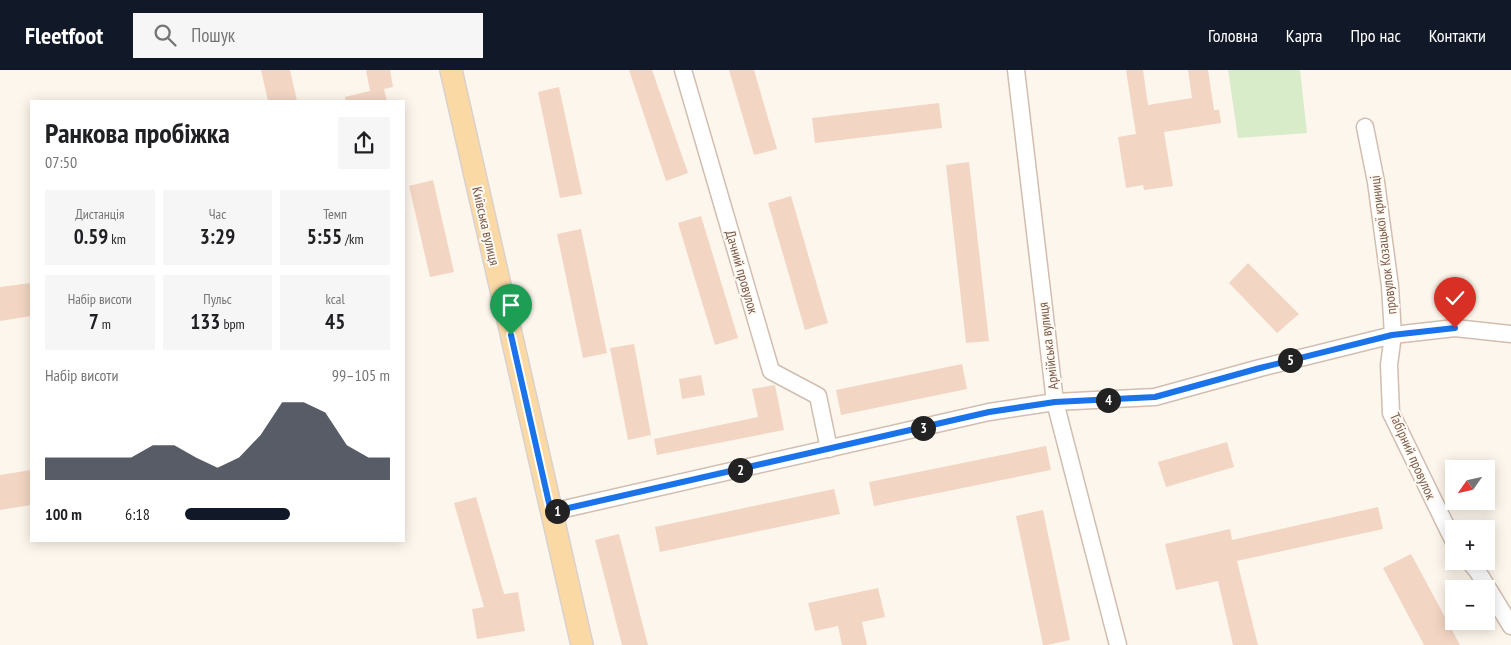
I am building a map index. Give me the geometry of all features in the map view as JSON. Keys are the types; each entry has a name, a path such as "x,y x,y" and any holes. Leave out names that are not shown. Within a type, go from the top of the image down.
{"main road":[{"name":"Київська вулиця","path":"452,70 555,512 590,645"},
{"name":"Київська вулиця","path":"460,70 582,645"}],"street":[{"name":"Дачний провулок","path":"683,70 771,371 818,396 829,450"},
{"name":"Армійська вулиця","path":"1016,70 1055,402 1118,645"},
{"name":"провулок Козацької криниці","path":"1364,127 1376,182 1390,286 1392,335"},
{"path":"555,512 989,412 1055,402 1155,397 1392,335 1455,328 1511,334"},
{"name":"Табірний провулок","path":"1392,335 1390,365 1391,413 1445,524"},
{"path":"1476,570 1511,626"}],"green space":[{"path":"1228,70 1300,70 1307,133 1238,138"}],"building":[{"path":"261,70 290,70 297,100 268,100"},
{"path":"366,70 390,70 393,87 384,89 387,100 346,100 345,97 370,91"},
{"path":"629,70 652,70 688,173 666,181"},
{"path":"729,70 754,70 777,149 754,155"},
{"path":"1126,70 1143,70 1148,105 1192,98 1188,70 1208,70 1214,110 1219,110 1221,123 1164,132 1173,186 1144,190 1143,185 1126,188 1118,137 1136,134"},
{"path":"559,87 582,194 560,198 538,92"},
{"path":"939,103 942,128 815,143 812,118"},
{"path":"969,162 989,341 966,343 946,165"},
{"path":"433,180 454,272 430,277 409,186"},
{"path":"791,196 828,323 805,330 768,203"},
{"path":"701,216 738,338 715,345 678,223"},
{"path":"581,229 607,353 583,358 557,234"},
{"path":"1248,263 1299,314 1277,333 1229,283"},
{"path":"30,283 30,316 0,321 0,287"},
{"path":"634,344 651,435 628,440 610,348"},
{"path":"962,364 967,389 841,415 836,390"},
{"path":"701,375 705,395 682,399 679,379"},
{"path":"775,385 784,430 657,455 654,439 758,417 752,389"},
{"path":"1227,442 1234,467 1166,487 1158,462"},
{"path":"1046,446 1051,470 874,506 869,482"},
{"path":"30,470 30,505 0,510 0,475"},
{"path":"834,489 840,514 660,552 655,527"},
{"path":"476,497 504,594 518,592 525,631 477,639 472,609 484,607 454,503"},
{"path":"1378,507 1383,529 1237,561 1258,645 1233,645 1218,581 1176,590 1165,544 1230,529 1232,540"},
{"path":"1043,510 1070,640 1047,645 1043,645 1016,516"},
{"path":"619,534 648,645 622,645 595,540"},
{"path":"1411,554 1445,617 1445,630 1452,630 1460,645 1424,645 1383,568"},
{"path":"878,588 885,617 862,622 867,645 842,645 838,626 815,631 808,603"}],"route":[{"path":"511,335 551,512 989,412 1055,402 1155,397 1392,335 1455,328"}]}
